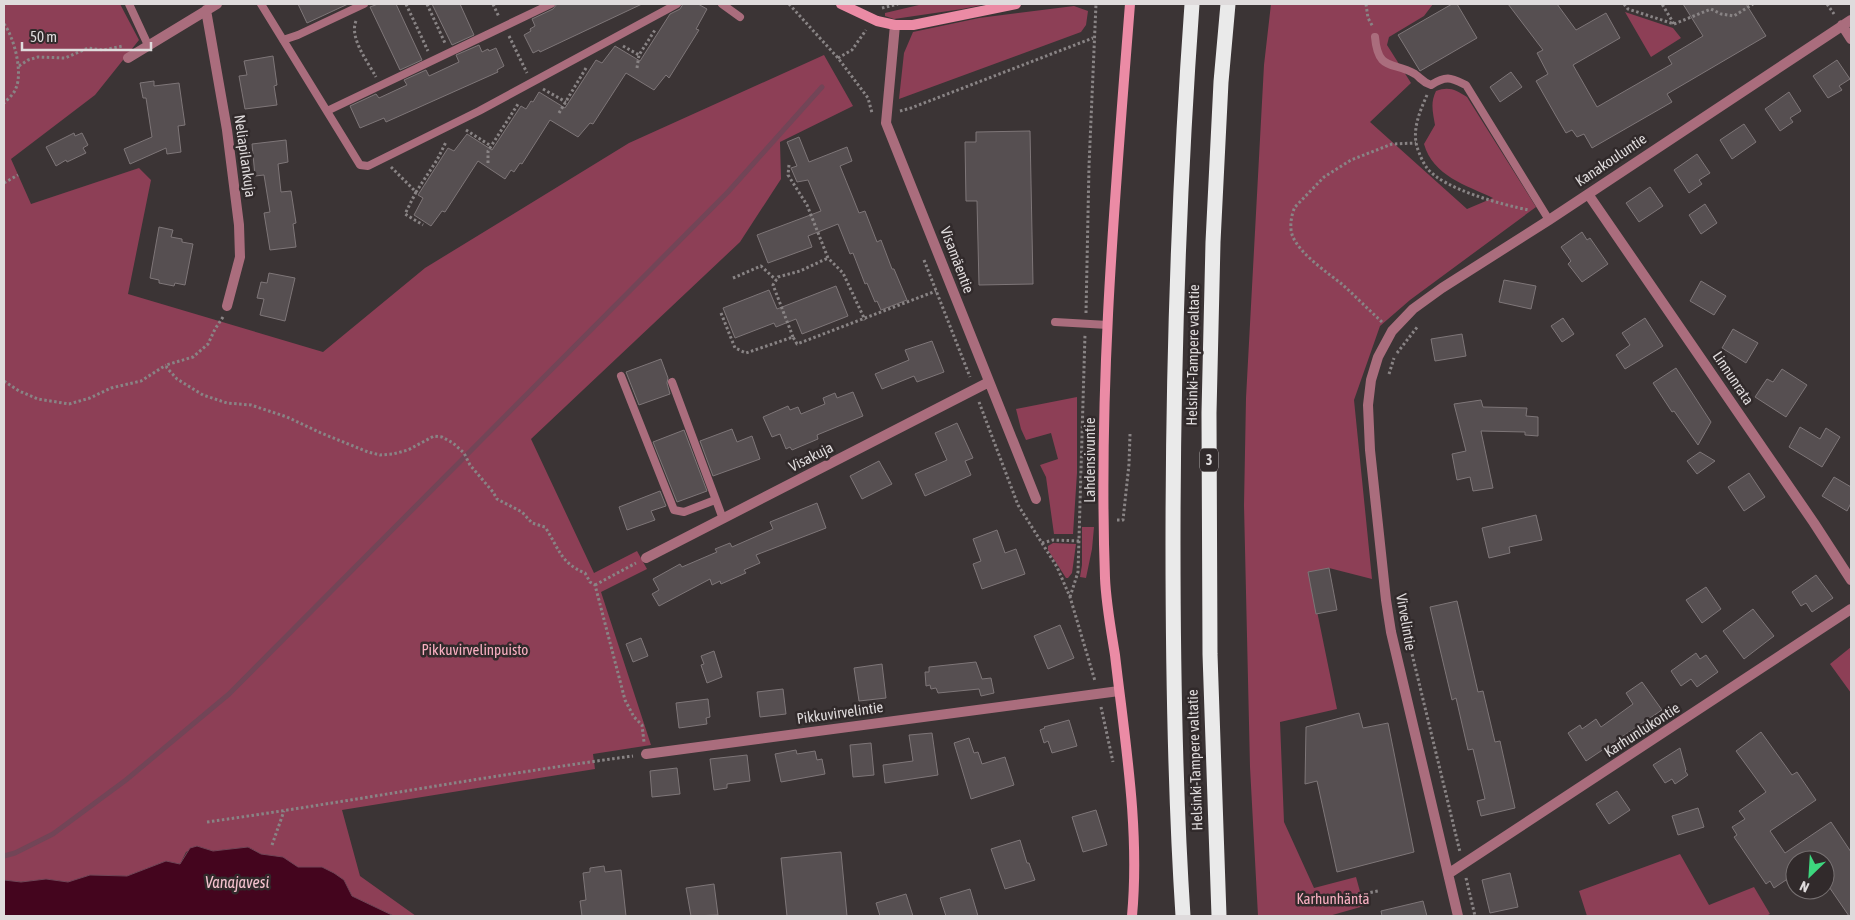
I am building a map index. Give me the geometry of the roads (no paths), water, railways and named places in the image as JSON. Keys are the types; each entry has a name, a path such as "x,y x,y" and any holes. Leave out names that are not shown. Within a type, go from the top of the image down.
{"highway":[{"name":"Helsinki-Tampere valtatie","path":"1183,916 1173,657 1173,411 1178,242 1192,4"},
{"name":"Helsinki-Tampere valtatie","path":"1219,916 1210,654 1209,414 1214,232 1221,82 1228,4"}],"main road":[{"path":"841,4 878,21 895,25 913,25 1016,4"},
{"name":"Lahdensivuntie","path":"1128,4 1110,277 1104,450 1106,580 1130,785 1135,854 1132,916"}],"street":[{"path":"133,55 217,4"},
{"name":"Neliapilankuja","path":"206,10 227,130 239,226 240,257 227,306"},
{"path":"1847,22 1851,39"},
{"name":"Kanakouluntie","path":"1392,331 1413,309 1546,216 1588,194 1847,22"},
{"name":"Visamäentie","path":"895,25 886,123 1036,499"},
{"name":"Linnunrata","path":"1588,194 1814,523 1851,580"},
{"name":"Virvelintie","path":"1392,331 1378,357 1371,380 1368,405 1370,450 1386,600 1391,632 1458,916"},
{"name":"Visakuja","path":"646,558 989,382"},
{"name":"Karhunlukontie","path":"1448,874 1851,610"},
{"name":"Pikkuvirvelintie","path":"646,754 1119,691"}],"lane":[{"path":"129,4 148,45"},
{"path":"261,4 360,165 368,166 454,124 677,4"},
{"path":"283,40 298,35 364,4"},
{"path":"326,111 551,4"},
{"path":"722,4 740,17"},
{"path":"1375,37 1378,53 1384,62 1415,74 1423,82 1431,85 1438,80 1450,77 1466,85 1546,216"},
{"path":"1055,322 1108,325"},
{"path":"621,376 674,510 684,512 716,500"},
{"path":"672,382 723,519"}],"water":[{"name":"Vanajavesi","path":"197,846 213,851 248,847 261,854 283,857 298,867 322,867 344,880 352,896 394,916 4,916 4,880 21,882 46,879 68,882 90,875 127,876 166,861 180,864 190,848"}],"waterway":[{"path":"4,856 15,853 53,834 126,780 229,694 728,192 822,87"}],"park label":[{"name":"Pikkuvirvelinpuisto","path":"475,650"},
{"name":"Karhunhäntä","path":"1333,899"}]}
